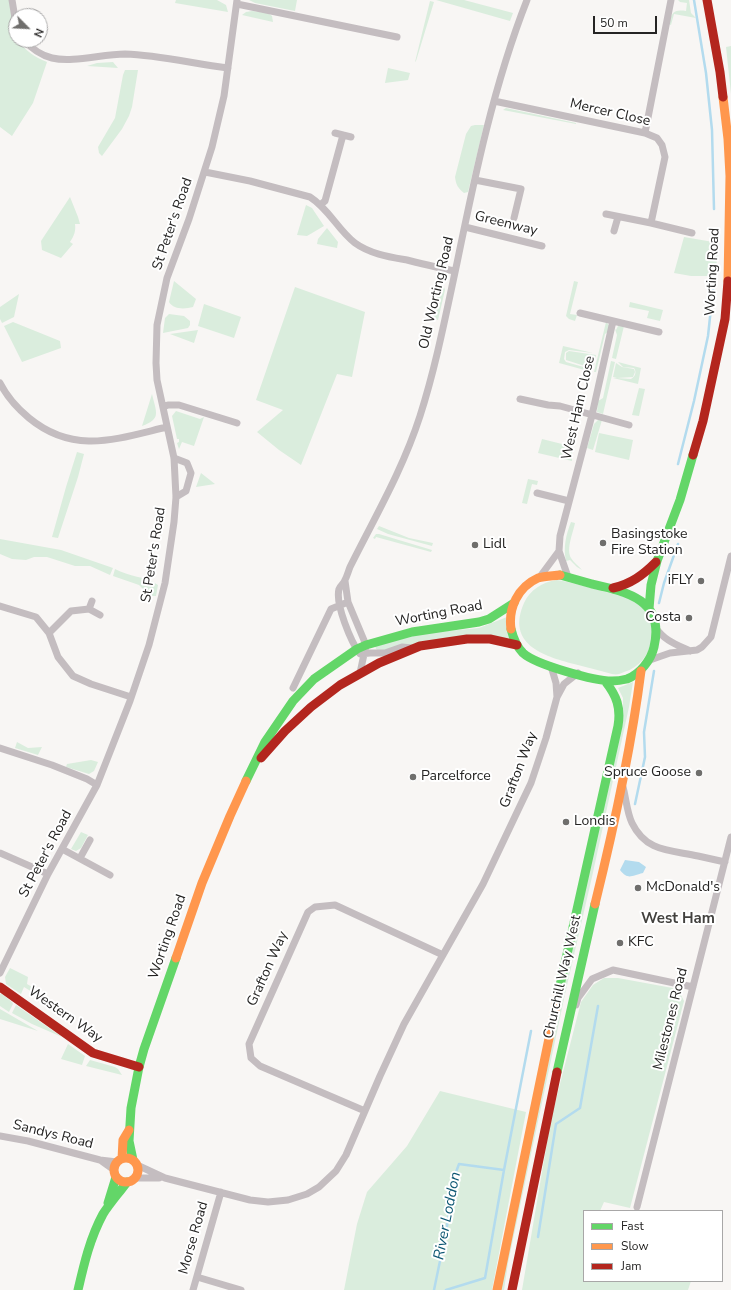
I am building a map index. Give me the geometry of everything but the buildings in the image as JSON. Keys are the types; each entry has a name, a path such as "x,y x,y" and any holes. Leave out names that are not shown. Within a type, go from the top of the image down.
{"main road":[{"name":"Worting Road","path":"649,609 651,586 657,561 680,500 703,421 725,319 728,288 730,204 728,140 720,72 707,0"},
{"name":"Worting Road","path":"613,588 625,586 637,580 657,561"},
{"path":"560,575 613,588 639,599 649,609 655,626 650,660 641,671 619,681 605,680 551,666 524,654 512,635 509,622 514,603 520,592 540,578 560,575"},
{"name":"Worting Road","path":"135,1163 129,1141 131,1108 139,1066 160,1001 202,883 230,816 265,742 293,701 318,676 362,649 412,632 479,622 489,619 514,603"},
{"name":"Worting Road","path":"255,764 285,731 311,707 340,685 380,663 413,648 467,639 490,639 517,644"},
{"name":"Churchill Way West","path":"512,1290 561,1049 623,785 641,671"},
{"name":"Churchill Way West","path":"497,1290 555,1009 615,745 620,708 615,691 605,680"},
{"name":"Western Way","path":"0,988 93,1053 106,1058 139,1066"},
{"name":"Worting Road","path":"78,1290 88,1249 104,1212 123,1140 130,1127"},
{"path":"128,1158 135,1163 137,1174 131,1180 123,1181 117,1167 128,1158"},
{"name":"Worting Road","path":"104,1212 131,1180"}],"street":[{"name":"Old Worting Road","path":"362,649 350,635 338,598 339,588 345,581 406,456 420,416 437,352 464,227 494,101 509,49 527,0"},
{"path":"237,2 397,37"},
{"name":"St Peter's Road","path":"0,974 48,874 97,785 150,645 165,583 176,498 174,458 157,380 156,363 158,318 167,278 205,172 224,96 237,2"},
{"path":"645,133 671,3 678,8"},
{"path":"33,48 38,53 50,58 60,59 108,55 142,55 228,68"},
{"name":"Mercer Close","path":"494,101 645,133 657,138 662,145 665,157 651,223"},
{"path":"335,133 351,137"},
{"path":"320,206 325,202 343,135"},
{"path":"205,172 250,181 310,198 320,206 356,243 366,249 379,254 455,271"},
{"path":"475,180 521,189 514,218"},
{"path":"606,214 692,233"},
{"path":"614,231 618,217"},
{"name":"Greenway","path":"464,227 542,246"},
{"path":"580,313 660,332"},
{"name":"West Ham Close","path":"568,577 559,552 560,536 592,415 613,321"},
{"path":"0,383 4,392 22,413 45,430 68,438 87,441 100,441 167,427"},
{"path":"520,399 560,406 629,425"},
{"path":"163,407 168,405 179,405 237,423"},
{"path":"174,458 187,463 191,473 186,491 176,498"},
{"path":"537,493 570,501"},
{"path":"540,578 559,552"},
{"path":"650,660 670,653 691,651 702,647 711,637 731,556"},
{"path":"345,581 348,602 362,649 360,673"},
{"path":"89,609 92,601"},
{"path":"293,688 331,609 348,602"},
{"path":"0,606 36,617 49,634 58,657 73,676 91,684 131,697"},
{"path":"49,634 71,611 89,609 100,615"},
{"path":"655,626 669,641 691,651"},
{"name":"Worting Road","path":"362,649 385,654 402,647 413,648"},
{"name":"Grafton Way","path":"551,666 556,683 557,697"},
{"name":"Grafton Way","path":"135,1163 165,1178 250,1200 268,1202 288,1200 313,1191 336,1171 346,1155 404,1024 483,884 520,806 546,738 557,697 564,684 578,674"},
{"path":"0,748 52,765 87,779 97,785"},
{"path":"623,785 631,822 646,842 666,851 725,862"},
{"name":"Milestones Road","path":"637,1207 700,954 731,837"},
{"path":"80,858 90,840"},
{"path":"62,849 110,875"},
{"path":"0,853 48,874"},
{"name":"Grafton Way","path":"365,1111 260,1066 251,1058 248,1044 308,912 315,907 335,904 443,955"},
{"path":"561,1049 578,998 592,979 613,970 693,987"},
{"name":"Sandys Road","path":"0,1136 28,1141 100,1160 117,1167"},
{"name":"Grafton Way","path":"131,1180 165,1178"},
{"name":"Morse Road","path":"193,1290 221,1192"},
{"path":"197,1277 241,1290"}],"green space":[{"path":"0,0 9,0 10,8 8,8 8,48 25,48 38,58 47,62 33,103 12,136 0,127"},
{"path":"176,0 217,0 226,5 228,12 175,3"},
{"path":"249,0 297,0 295,11 255,3"},
{"path":"436,0 464,0 513,13 510,21"},
{"path":"678,0 689,0 691,13 696,18 674,14 671,25 669,24 670,20 672,15 676,11 686,11 687,3 680,2"},
{"path":"430,1 434,2 415,62"},
{"path":"252,11 268,13 272,16 273,22 242,15 246,12"},
{"path":"731,46 731,94 726,47"},
{"path":"113,62 118,68 87,66 97,63"},
{"path":"388,68 410,73 408,80 385,83"},
{"path":"125,70 138,70 132,107 122,129 102,156 99,153 98,147 115,118"},
{"path":"506,108 576,123 576,124 503,110"},
{"path":"484,125 468,192 464,193 460,190 455,177 466,134 471,126"},
{"path":"70,197 80,224 75,224 73,238 70,242 73,244 61,258 42,250 41,241"},
{"path":"306,205 312,208 324,226 307,236 297,235"},
{"path":"327,228 338,242 337,248 317,244 318,239"},
{"path":"684,237 719,243 715,276 691,276 674,273"},
{"path":"439,278 445,290 438,320 432,318 440,285"},
{"path":"174,281 196,299 193,307 177,308 171,305 169,302"},
{"path":"574,281 578,282 570,314 577,315 575,321 566,316"},
{"path":"295,287 365,312 352,377 337,374 301,465 279,450 257,432 283,410 256,400"},
{"path":"19,294 14,317 2,323 0,319 0,307"},
{"path":"630,302 663,310 660,321 647,318 649,311 629,307"},
{"path":"204,304 241,317 234,338 198,326"},
{"path":"169,314 184,316 190,321 190,325 188,328 163,333 165,318"},
{"path":"13,322 60,341 61,348 22,362 4,326"},
{"path":"606,322 609,325 609,331 605,334 596,372 594,372"},
{"path":"618,326 624,326 616,359 612,358 617,335 615,329 616,330"},
{"path":"198,330 194,343 170,334"},
{"path":"563,346 593,353 569,350 565,352 564,359 566,362 587,368 592,372 559,363"},
{"path":"569,351 596,355 593,370 566,360 566,353"},
{"path":"611,361 615,362 603,414 597,412 598,401 603,398"},
{"path":"618,362 641,368 638,384 613,378 631,379 635,373 634,368 623,367"},
{"path":"616,363 622,367 634,369 635,372 633,377 613,377"},
{"path":"639,388 645,389 639,416 632,415"},
{"path":"152,394 156,410 155,418 153,421 142,426"},
{"path":"176,411 200,419 204,417 194,446 182,442 179,449 177,443 179,442 179,439 177,439 172,416"},
{"path":"598,420 602,420 593,450 587,448 594,424"},
{"path":"599,433 633,440 629,460 595,452"},
{"path":"542,439 574,447 572,452 572,461 538,453"},
{"path":"77,452 84,454 78,477 58,538 52,537 66,487"},
{"path":"201,473 215,484 196,487"},
{"path":"528,479 538,481 537,485 532,484 527,504 522,503"},
{"path":"571,522 575,523 569,550 572,560 582,570 570,560 566,561 566,541"},
{"path":"379,526 409,538 433,543 432,546 388,534 377,529"},
{"path":"376,534 432,550 431,552 376,537 375,539 373,538"},
{"path":"0,539 61,550 113,568 110,575 90,566 75,566 47,557 34,557 26,560 12,559 0,554"},
{"path":"115,569 158,585 156,596 150,596 139,585 113,576"},
{"path":"557,580 578,584 629,598 634,600 643,608 649,618 652,628 652,639 649,650 635,667 620,674 614,674 562,661 540,652 531,646 524,638 520,629 520,617 524,603 537,587"},
{"path":"507,617 511,638 379,651 375,646 416,634 479,628"},
{"path":"633,682 629,707 592,877 565,994 508,1263 504,1290 500,1290 623,711 623,698 618,688"},
{"path":"17,742 28,748 42,747 38,755 15,748"},
{"path":"91,760 98,762 94,771 89,774 66,767 67,764"},
{"path":"81,832 88,835 81,848 76,851 71,849"},
{"path":"10,968 28,977 27,984 39,991 37,995 24,987 21,994 6,984 5,977"},
{"path":"604,978 618,978 678,989 684,1001 630,1208 604,1202 600,1210 583,1210 583,1282 691,1282 688,1290 522,1290 551,1119 581,1002 593,985"},
{"path":"0,994 2,994 13,1004 9,1012 0,1006"},
{"path":"16,1005 62,1037 32,1024 12,1013"},
{"path":"0,1009 38,1031 0,1019"},
{"path":"68,1044 85,1056 82,1065 61,1059"},
{"path":"90,1060 115,1067 122,1075 86,1066"},
{"path":"440,1091 526,1112 492,1290 344,1290 357,1224 367,1192 407,1146"}],"water":[{"path":"625,860 639,862 646,867 643,873 630,876 625,875 620,870"}],"waterway":[{"path":"694,0 706,73 712,130 714,209"},
{"path":"678,464 694,401 708,336 713,289"},
{"path":"659,603 664,583 678,544"},
{"path":"635,804 645,757 644,732 654,671"},
{"path":"538,1237 556,1124 580,1108 598,1006"},
{"path":"446,1290 485,1278 531,1031"},
{"name":"River Loddon","path":"434,1290 446,1232 455,1175 459,1164 504,1170"}],"traffic: fast":[{"path":"649,609 651,585 657,561 680,500 693,455"},
{"path":"511,629 516,642 523,653 530,658 566,672 616,681 632,677 644,666 653,652 656,631 654,618 649,609 641,601 630,595 560,575"},
{"path":"246,781 265,742 293,701 314,679 357,649 412,632 479,622 489,619 514,603"},
{"path":"559,990 619,720 617,702 613,692 605,681"},
{"path":"557,1072 595,904"},
{"path":"133,1160 129,1141 131,1108 139,1067 176,958"},
{"path":"108,1203 116,1177"},
{"path":"78,1290 88,1251 98,1223 127,1182"}],"traffic: slow":[{"path":"723,97 728,139 730,176 728,281"},
{"path":"511,629 510,621 513,606 516,599 525,587 538,578 560,575"},
{"path":"595,904 621,788 641,671"},
{"path":"176,958 202,883 246,781"},
{"path":"497,1290 559,990"},
{"path":"122,1159 123,1140 129,1130"},
{"path":"126,1158 134,1162 138,1170 134,1178 126,1182 118,1178 114,1170 118,1162 126,1158"}],"traffic: jam":[{"path":"707,0 723,97"},
{"path":"693,455 703,421 725,319 728,281"},
{"path":"613,588 636,578 656,562"},
{"path":"261,758 285,731 311,707 340,685 379,663 420,646 467,639 490,639 517,645"},
{"path":"0,987 93,1053 139,1067"},
{"path":"512,1290 557,1072"}],"place":[{"name":"Basingstoke Fire Station","path":"603,543"},
{"name":"Lidl","path":"475,545"},
{"name":"iFLY","path":"701,581"},
{"name":"Costa","path":"689,618"},
{"name":"Spruce Goose","path":"699,773"},
{"name":"Parcelforce","path":"413,777"},
{"name":"Londis","path":"566,822"},
{"name":"McDonald's","path":"638,888"},
{"name":"KFC","path":"620,943"}],"district":[{"name":"West Ham","path":"678,919"}]}
